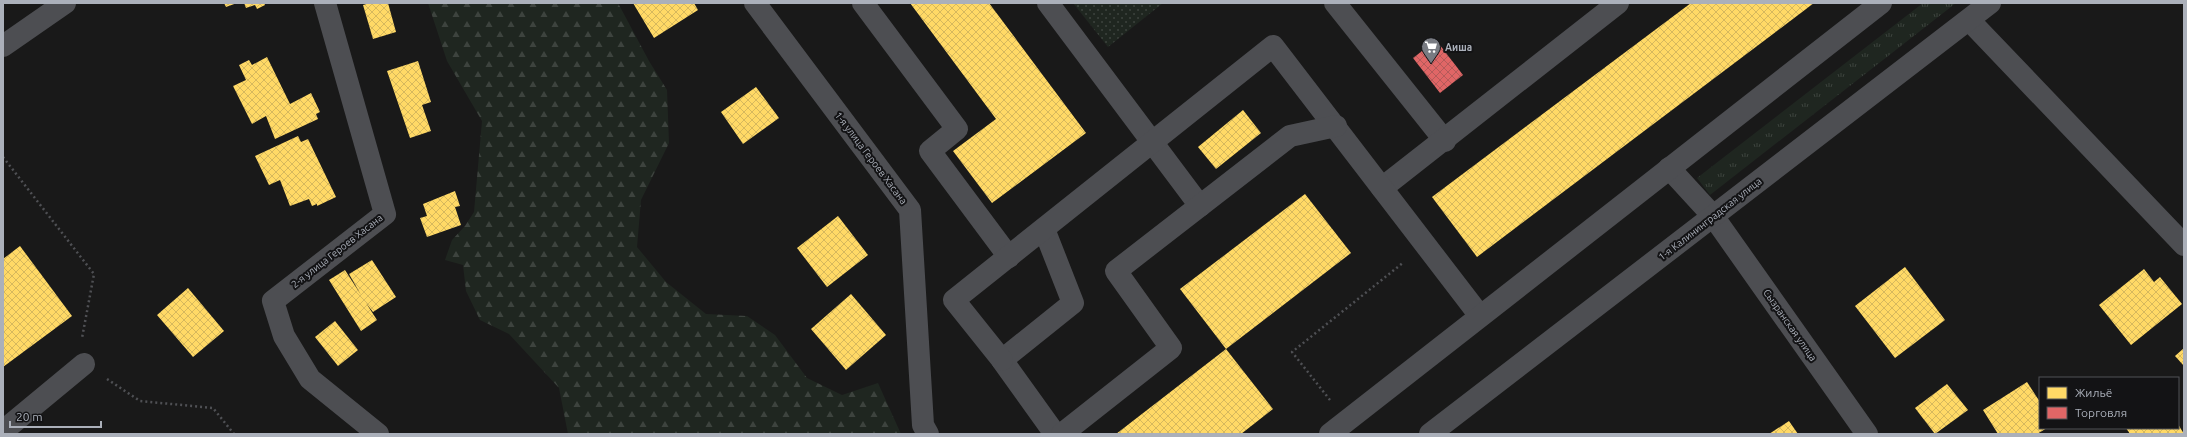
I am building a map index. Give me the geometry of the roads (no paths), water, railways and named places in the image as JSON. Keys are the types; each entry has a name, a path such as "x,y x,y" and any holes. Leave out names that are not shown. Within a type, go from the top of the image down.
{"street":[{"path":"3,46 65,3"},
{"name":"2-я улица Героев Хасана","path":"325,3 385,214 274,300 284,336 310,379 378,434"},
{"name":"1-я улица Героев Хасана","path":"755,3 910,210 923,425 928,434"},
{"path":"863,3 957,130 930,151 1009,257"},
{"path":"1048,3 1200,206"},
{"path":"1335,3 1445,141"},
{"path":"1338,428 1881,3"},
{"name":"1-я Калининградская улица","path":"1430,434 1990,3"},
{"path":"1382,188 1445,141 1613,5"},
{"path":"1969,20 2184,245"},
{"path":"1055,434 1002,360 954,300 1273,46 1336,126 1480,316"},
{"path":"1062,434 1171,348 1116,271 1290,136 1336,126"},
{"name":"Сызранская улица","path":"1669,168 1713,216 1866,434"},
{"path":"1002,360 1073,303 1044,229"},
{"path":"3,430 84,364"}],"place":[{"name":"Аиша","path":"1431,64"}]}
